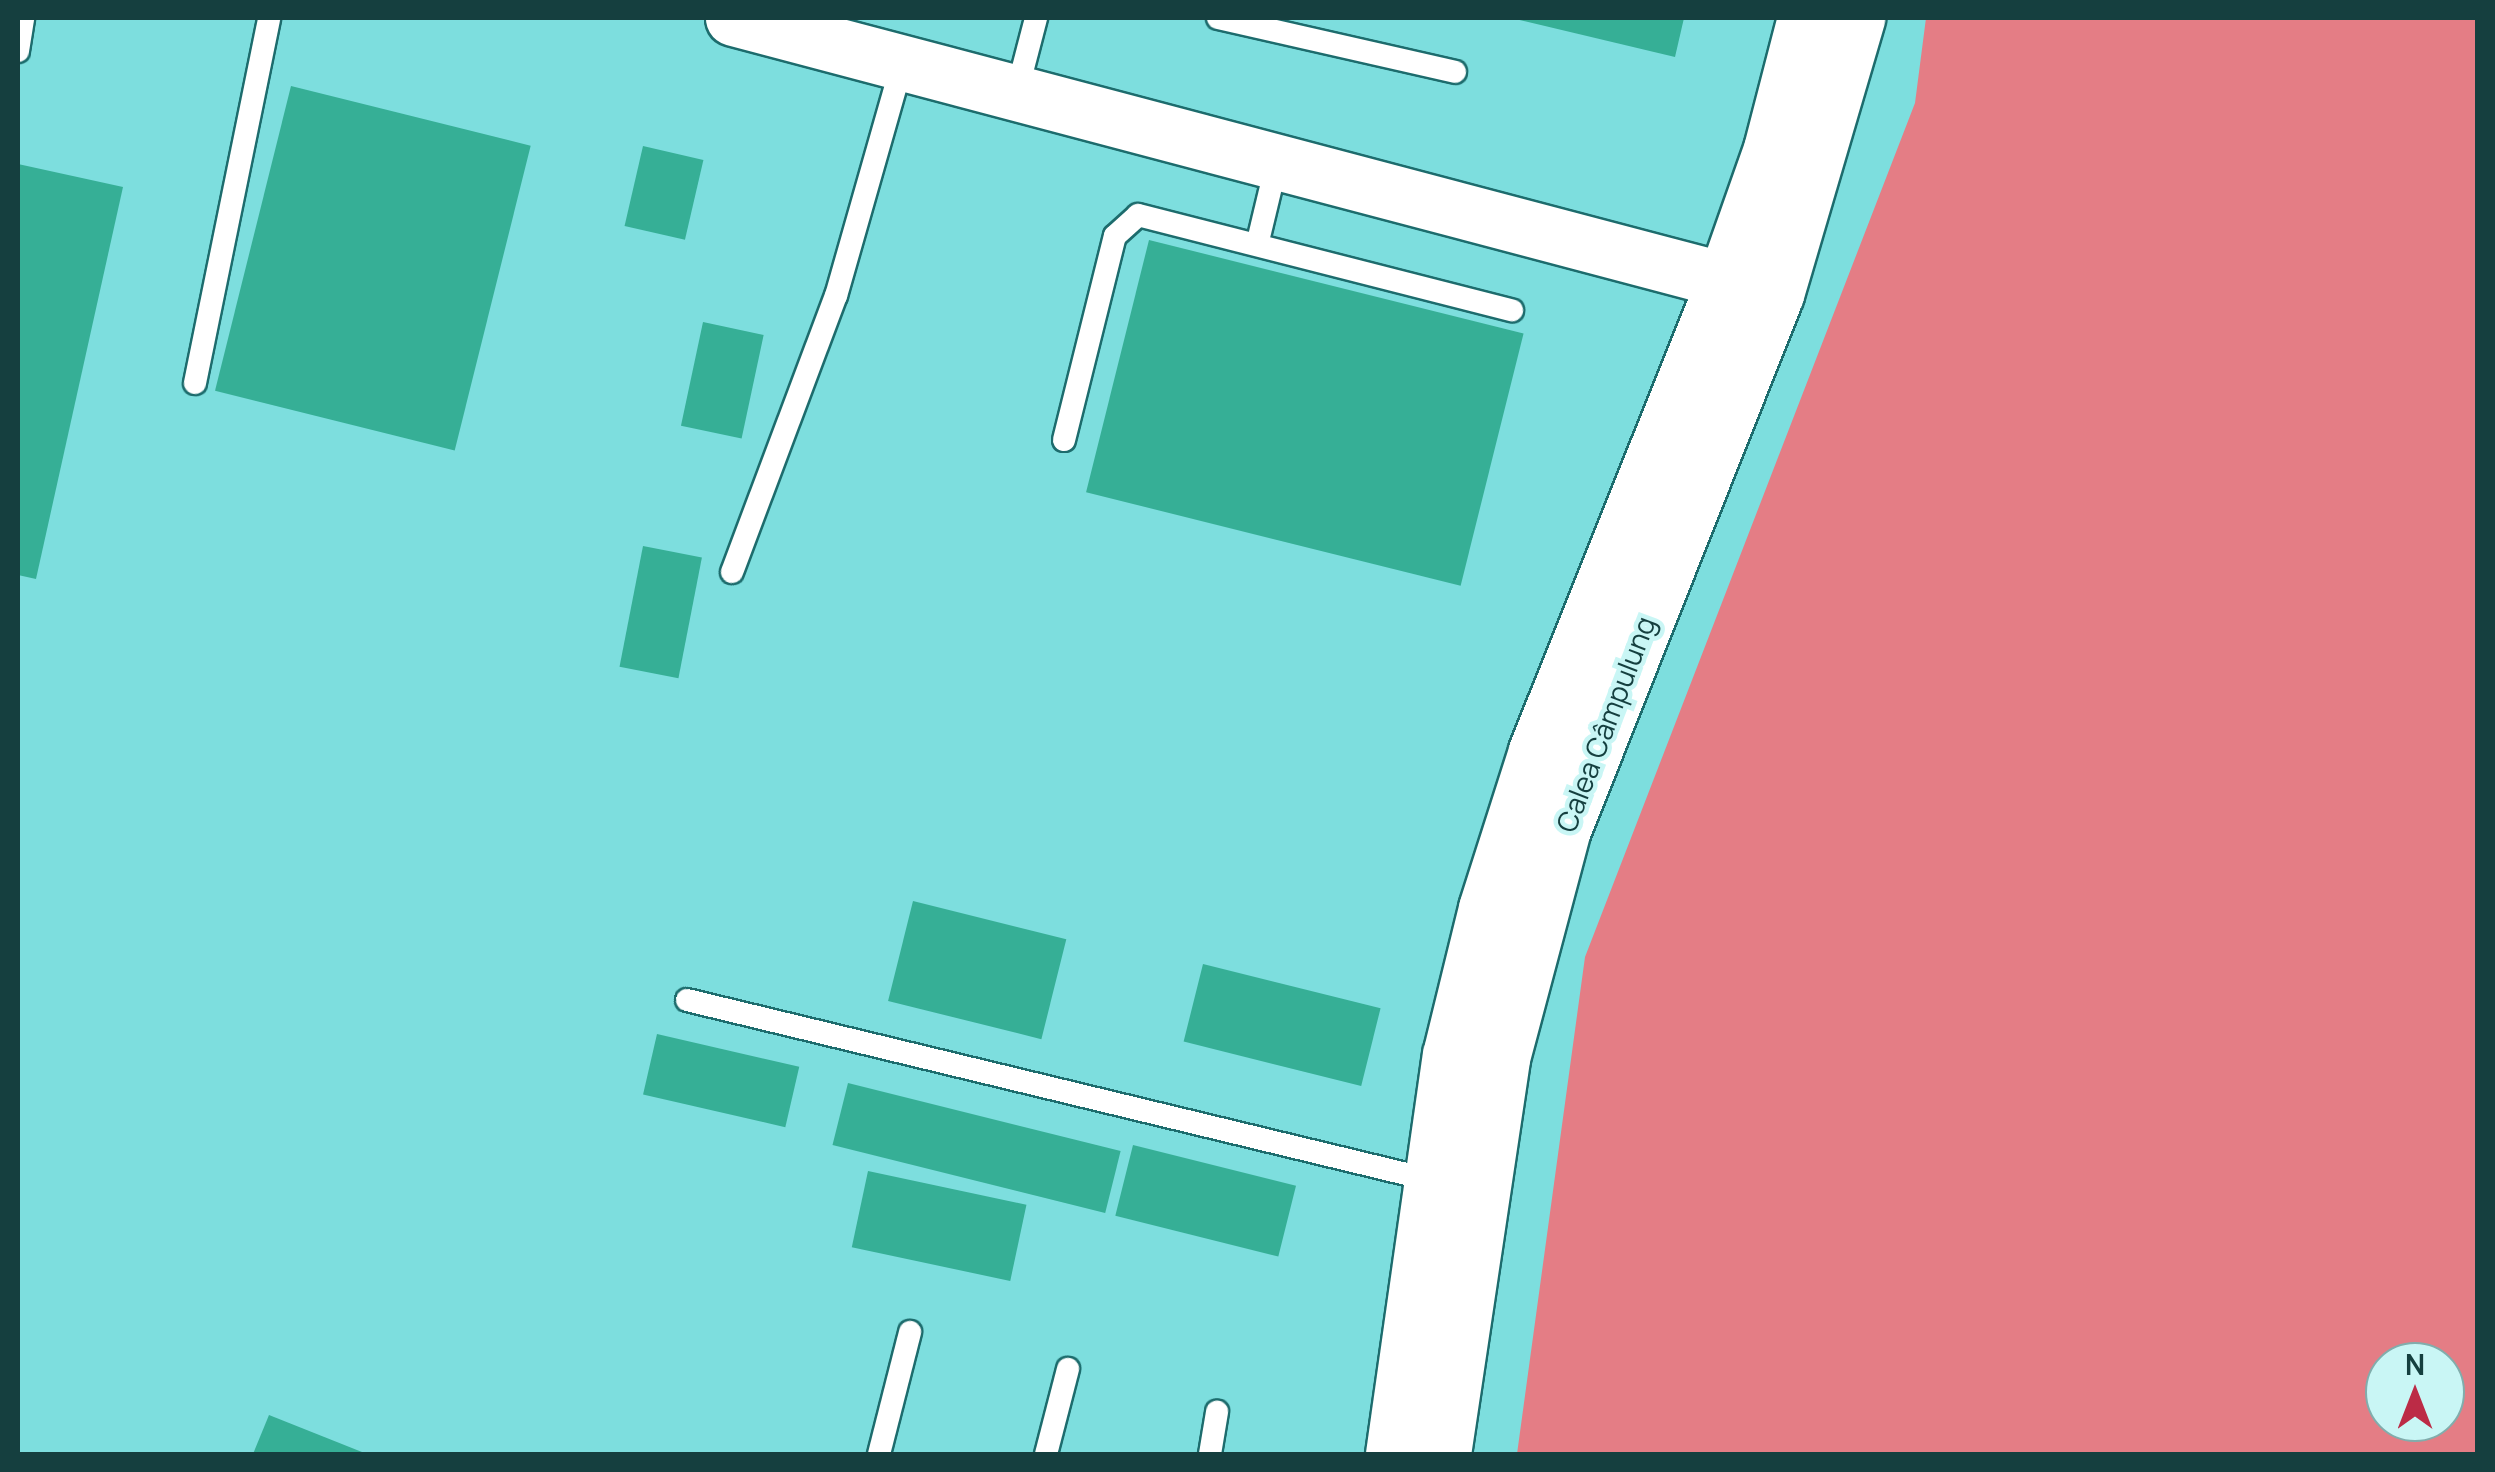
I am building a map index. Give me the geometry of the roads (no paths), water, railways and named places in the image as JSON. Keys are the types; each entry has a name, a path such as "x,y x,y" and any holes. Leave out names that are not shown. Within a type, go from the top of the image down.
{"main road":[{"path":"733,18 1751,286"},
{"name":"Calea Câmpulung","path":"1392,1454 1450,1056 1518,806 1751,286 1771,149 1805,18"},
{"name":"Calea Câmpulung","path":"1442,1454 1502,1058 1541,906 1751,286 1856,18"}],"lane":[{"path":"18,51 23,18"},
{"path":"195,384 269,18"},
{"path":"1016,95 1036,18"},
{"path":"1218,18 1455,72"},
{"path":"732,572 836,296 902,64"},
{"path":"1258,241 1277,162"},
{"path":"1064,440 1116,236 1138,214 1258,241 1512,310"},
{"path":"687,1000 1431,1180"},
{"path":"879,1454 910,1332"},
{"path":"1046,1454 1068,1369"},
{"path":"1210,1454 1217,1412"}]}
